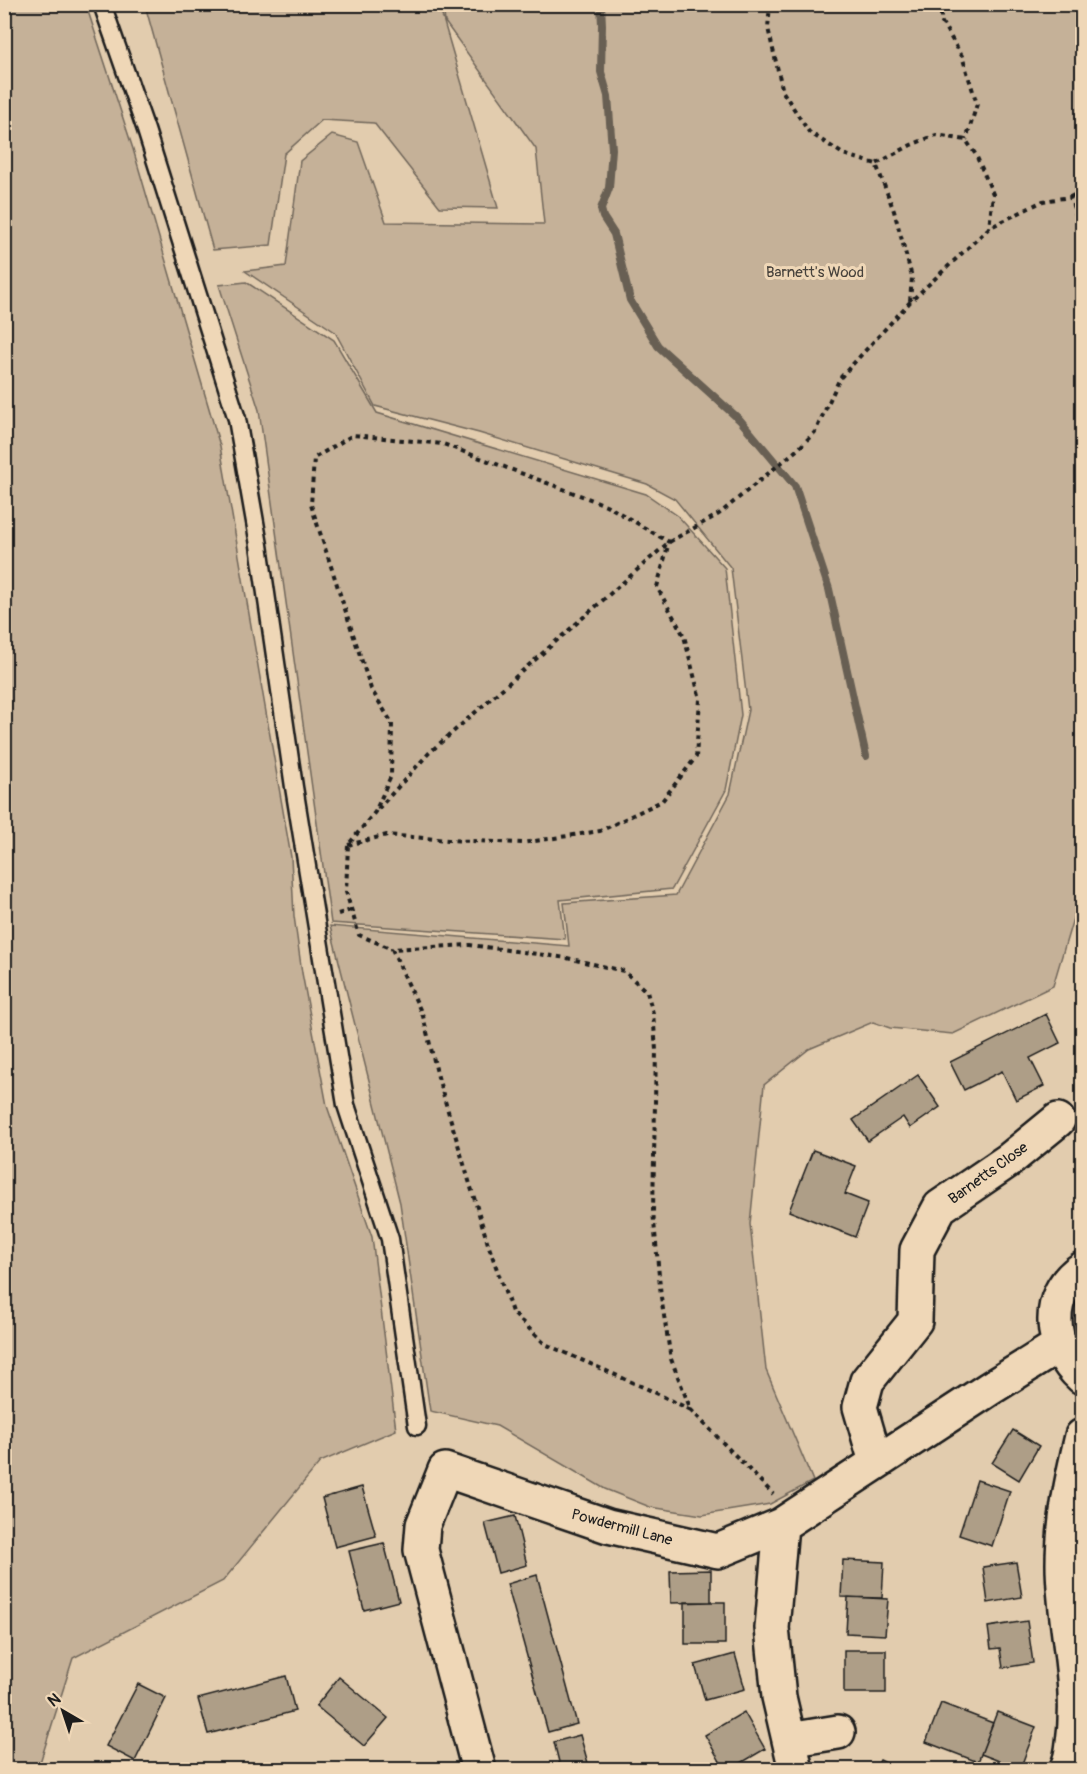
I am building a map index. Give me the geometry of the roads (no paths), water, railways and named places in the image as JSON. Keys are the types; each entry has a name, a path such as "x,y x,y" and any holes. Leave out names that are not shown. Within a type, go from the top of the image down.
{"street":[{"name":"Barnetts Close","path":"876,1461 860,1407 867,1381 915,1321 917,1250 940,1208 1009,1160 1058,1120"},
{"path":"1083,1269 1065,1286 1057,1305 1054,1325 1059,1346 1068,1363 1083,1377"},
{"name":"Powdermill Lane","path":"479,1770 421,1550 423,1525 445,1470 608,1526 718,1551 788,1520 876,1461 1059,1346"},
{"path":"1066,1770 1071,1763 1076,1693 1063,1564 1070,1488 1083,1437"},
{"path":"788,1520 772,1628 779,1697 793,1755 838,1732"}],"lane":[{"path":"102,4 146,130 237,419 259,545 294,787 346,1105 390,1239 417,1425"}],"waterway":[{"path":"601,4 601,72 608,96 612,149 609,188 601,209 603,217 614,234 630,300 658,346 740,420 795,486 829,589 866,756"}],"park label":[{"name":"Barnett's Wood","path":"815,272"}]}
